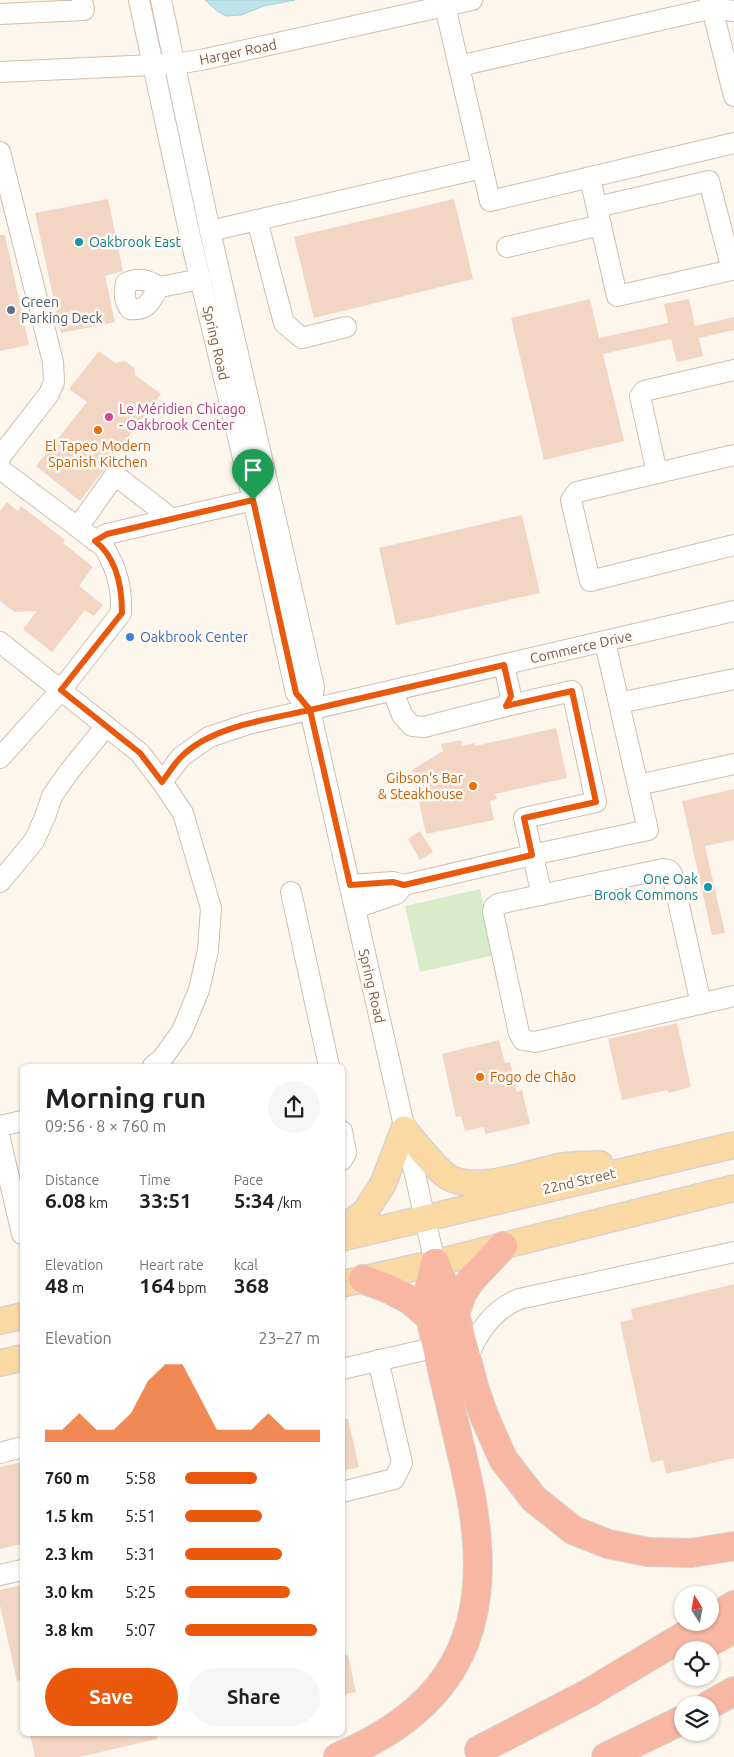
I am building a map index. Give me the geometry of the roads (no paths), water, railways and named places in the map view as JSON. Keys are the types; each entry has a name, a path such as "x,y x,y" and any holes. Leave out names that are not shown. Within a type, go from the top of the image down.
{"highway":[{"path":"338,1757 381,1736 413,1715 441,1686 456,1663 469,1632 477,1588 477,1543 472,1503 437,1347 442,1316 462,1294 471,1280 503,1246"},
{"path":"435,1263 429,1290 467,1360 485,1418 503,1459 534,1499 573,1530 608,1544 648,1552 691,1553 734,1546"},
{"path":"353,1282 389,1289 442,1316"},
{"path":"719,1615 734,1605"},
{"path":"712,1641 734,1629"},
{"path":"469,1753 587,1694 694,1631"},
{"path":"469,1753 567,1713 674,1661"},
{"path":"719,1699 734,1691"},
{"path":"606,1757 674,1724"}],"main road":[{"path":"345,1228 365,1212 383,1184 404,1129 443,1174 453,1180 475,1184 499,1181 560,1166 602,1164 627,1170"},
{"name":"22nd Street","path":"345,1237 734,1145"},
{"path":"353,1282 734,1188"},
{"path":"0,1321 20,1316"},
{"path":"0,1363 20,1358"}],"street":[{"path":"0,14 84,10 82,0"},
{"name":"Spring Road","path":"139,0 160,102 296,693 310,710"},
{"name":"Spring Road","path":"161,0 210,231 314,686 310,710 435,1263"},
{"name":"Harger Road","path":"0,72 175,64 201,60 444,2 472,0"},
{"path":"444,2 490,202 734,143"},
{"path":"458,66 712,4 734,11"},
{"path":"712,4 734,96"},
{"path":"0,152 22,273 52,362 54,382 49,394 0,457"},
{"path":"210,231 482,168"},
{"path":"507,247 599,216 709,181 732,270 617,296 599,216 590,178"},
{"path":"257,220 284,323 302,338 346,327"},
{"path":"160,287 201,279"},
{"path":"656,473 640,396 644,391 734,370"},
{"path":"733,548 590,581 571,500 577,492 734,455"},
{"path":"0,469 104,547 111,559 120,583 122,613 61,690 0,758"},
{"path":"78,527 111,471 172,519"},
{"path":"95,541 107,534 253,500"},
{"name":"Commerce Drive","path":"162,782 181,757 209,737 248,724 734,611"},
{"path":"0,642 140,753 182,813 211,908 208,950 199,990 182,1031 162,1059 156,1064"},
{"path":"350,885 393,882 404,885 648,830 605,642"},
{"path":"504,665 511,696 506,706"},
{"path":"619,703 734,679"},
{"path":"393,691 402,714 412,726 424,727 572,691 596,802 524,818 542,895"},
{"path":"0,882 34,841 52,796 106,726"},
{"path":"638,785 734,764"},
{"path":"701,1004 672,874 669,870 663,869 498,904 494,907 493,912 519,1033 524,1040 535,1042 701,1004 734,996"},
{"path":"355,908 396,894 404,885"},
{"path":"291,892 329,1064"},
{"path":"0,1126 20,1121"},
{"path":"0,1139 20,1225"},
{"path":"467,1360 474,1340 499,1310 509,1303 734,1252"},
{"path":"345,1368 437,1347"},
{"path":"345,1491 394,1479 402,1463 378,1360"},
{"path":"0,1453 20,1448"},
{"path":"0,1576 20,1571"}],"water":[{"path":"205,0 295,0 264,6 241,15 226,16"}],"place":[{"name":"Oakbrook East","path":"79,242"},
{"name":"Green Parking Deck","path":"11,310"},
{"name":"Le Méridien Chicago - Oakbrook Center","path":"109,417"},
{"name":"El Tapeo Modern Spanish Kitchen","path":"98,430"},
{"name":"Oakbrook Center","path":"130,637"},
{"name":"Gibson's Bar & Steakhouse","path":"473,786"},
{"name":"One Oak Brook Commons","path":"708,887"},
{"name":"Fogo de Chão","path":"480,1077"}]}
